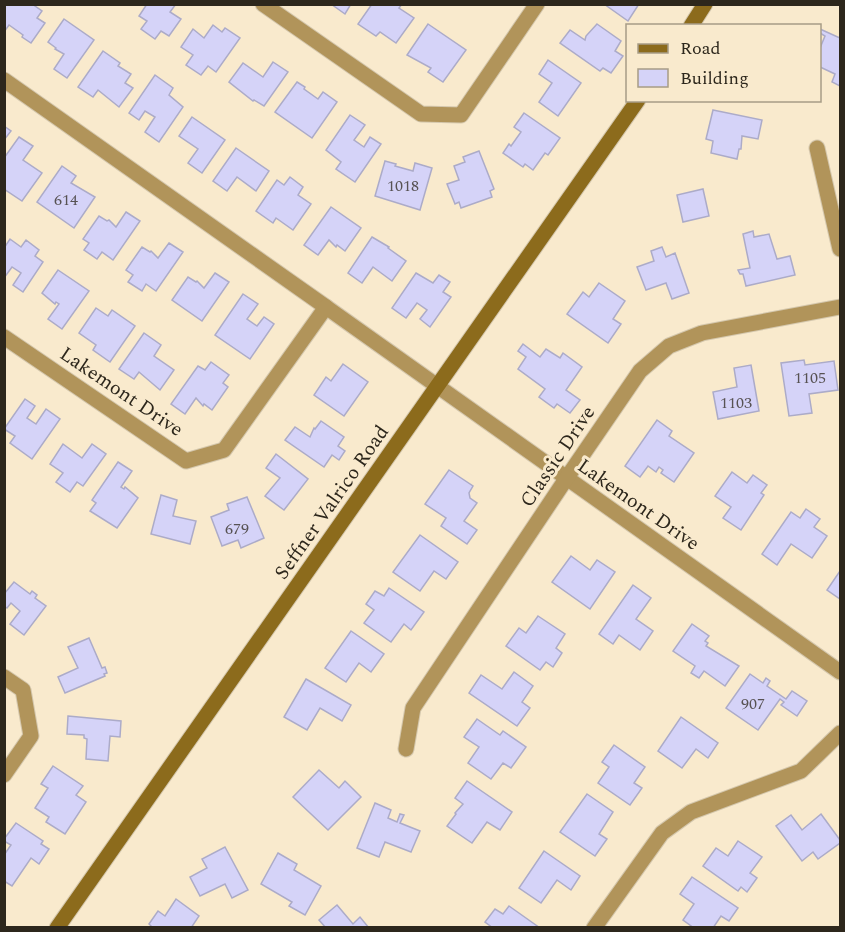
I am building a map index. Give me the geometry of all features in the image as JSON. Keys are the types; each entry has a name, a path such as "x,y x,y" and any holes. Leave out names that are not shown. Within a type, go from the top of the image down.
{"street":[{"path":"263,4 421,114 461,115 537,4"},
{"path":"691,24 705,4"},
{"name":"Lakemont Drive","path":"4,80 840,672"},
{"name":"Seffner Valrico Road","path":"57,927 637,102"},
{"path":"817,148 840,249"},
{"name":"Lakemont Drive","path":"4,337 186,461 225,450 326,307"},
{"name":"Classic Drive","path":"406,749 413,708 640,371 669,346 702,333 840,307"},
{"path":"4,677 23,690 31,736 4,775"},
{"path":"594,927 662,833 692,812 801,771 840,733"}],"building":[{"path":"4,4 32,4 42,11 37,18 45,23 31,43 9,25 4,32"},
{"path":"147,4 176,4 170,12 181,19 169,36 161,31 155,39 141,29 147,21 139,16"},
{"path":"331,4 351,4 345,14"},
{"path":"372,4 402,4 399,8 414,18 396,43 380,32 376,36 358,24"},
{"path":"604,4 639,4 628,21"},
{"path":"64,19 94,40 67,78 54,69 64,54 48,42"},
{"path":"428,24 466,50 443,82 428,72 431,68 407,55"},
{"path":"597,24 621,41 615,51 623,56 611,73 603,68 600,71 560,43 570,30 585,40"},
{"path":"213,25 222,32 225,28 240,38 216,72 208,66 201,75 186,65 193,55 181,47 193,29 204,38"},
{"path":"821,29 840,38 840,86 832,82 835,74 821,67 821,46 825,36 821,34"},
{"path":"103,51 120,63 118,66 131,74 125,83 133,88 119,107 98,90 93,97 78,87"},
{"path":"548,60 581,83 558,116 539,102 552,83 539,74"},
{"path":"273,62 288,72 264,106 253,101 229,82 243,63 263,77"},
{"path":"155,75 173,88 169,95 183,107 159,142 145,132 155,117 145,111 139,120 129,113"},
{"path":"297,82 318,99 323,92 337,102 312,138 275,112"},
{"path":"713,110 762,120 758,139 742,136 737,159 711,153 713,141 706,139"},
{"path":"524,113 560,138 533,170 525,164 523,167 503,153 521,132 514,127"},
{"path":"350,115 365,125 354,140 364,147 370,137 381,144 355,182 336,169 341,162 326,150"},
{"path":"192,117 225,140 202,173 188,163 198,149 179,136"},
{"path":"4,126 11,131 4,140"},
{"path":"19,137 33,146 23,160 42,173 22,201 4,189 4,158"},
{"path":"236,148 269,171 256,191 237,177 227,191 213,181"},
{"path":"479,151 494,189 490,191 492,197 461,208 459,202 455,204 447,184 459,180 454,166 465,162 463,157"},
{"path":"385,161 413,171 415,163 432,168 420,210 375,196"},
{"path":"62,166 76,176 71,183 95,197 74,228 37,202"},
{"path":"290,177 303,187 298,195 311,204 293,230 276,218 273,223 256,211 277,180 284,185"},
{"path":"703,189 709,216 683,222 677,195"},
{"path":"331,207 361,228 345,251 337,245 336,247 329,240 318,255 304,245"},
{"path":"126,212 140,221 113,260 102,252 97,259 84,250 89,243 83,239 99,216 109,220 116,227"},
{"path":"753,231 754,237 769,234 777,259 790,256 795,275 746,286 743,274 740,274 738,270 750,268 743,234"},
{"path":"372,237 406,261 392,281 373,267 362,283 348,273"},
{"path":"10,239 21,247 26,240 39,250 35,256 43,262 23,292 13,285 21,273 12,267 4,278 4,248"},
{"path":"169,243 183,252 156,291 146,284 142,291 128,282 133,275 126,270 142,247 151,251 158,258"},
{"path":"662,247 666,257 675,253 689,293 672,299 666,283 646,290 637,267 654,261 651,251"},
{"path":"58,270 89,291 62,329 48,319 59,304 56,302 55,304 42,293"},
{"path":"215,273 229,282 202,321 172,300 188,277 197,281 204,288"},
{"path":"416,273 433,283 439,275 450,282 443,292 451,297 430,327 420,319 427,310 417,303 406,318 392,308"},
{"path":"599,283 625,301 613,319 621,324 608,343 567,314 583,292 589,297"},
{"path":"243,294 258,304 247,319 257,326 264,317 274,324 250,359 215,335"},
{"path":"96,308 108,316 112,310 135,326 110,362 93,350 96,345 79,333"},
{"path":"144,333 161,345 154,356 174,370 160,390 139,372 134,379 119,369"},
{"path":"523,344 540,357 546,349 560,358 563,353 582,367 566,390 580,400 570,413 557,404 554,408 539,397 545,389 518,369 526,357 518,351"},
{"path":"804,360 805,365 834,361 838,390 809,394 812,413 789,416 781,363"},
{"path":"211,362 229,375 223,383 228,387 212,410 204,404 203,406 196,398 185,414 171,404 198,366 205,370"},
{"path":"343,364 368,382 344,416 314,395 326,377 331,381"},
{"path":"751,365 759,411 718,419 713,392 737,387 734,368"},
{"path":"25,399 35,406 27,418 36,424 46,409 60,419 32,459 10,443 15,436 4,429"},
{"path":"657,420 672,431 669,436 694,453 674,482 661,473 663,470 659,467 656,472 648,466 640,477 625,466"},
{"path":"321,421 344,437 338,446 345,451 339,460 332,455 324,467 285,440 295,427 310,437 314,428"},
{"path":"63,444 82,458 92,444 106,454 83,486 77,482 70,492 56,482 63,473 50,464"},
{"path":"276,454 308,479 284,510 265,496 280,478 266,468"},
{"path":"118,462 132,471 121,487 124,489 125,487 138,498 117,528 90,511 96,503 92,500"},
{"path":"449,470 473,486 469,493 470,498 477,503 464,521 477,530 467,544 441,526 446,518 425,504"},
{"path":"732,472 747,483 753,475 767,485 761,493 764,495 741,530 723,518 731,507 715,496"},
{"path":"161,495 177,500 173,516 196,521 190,544 151,534"},
{"path":"247,497 264,538 241,548 238,540 222,546 211,517 229,510 227,504"},
{"path":"806,509 820,519 814,527 827,536 812,558 791,544 777,565 762,554 791,512 800,518"},
{"path":"420,535 458,562 446,579 434,571 420,591 393,572"},
{"path":"571,556 590,570 597,560 615,572 590,609 552,582"},
{"path":"840,571 840,599 827,590"},
{"path":"14,582 30,594 32,591 37,595 35,598 46,606 24,635 10,624 20,611 11,603 7,608 4,606 4,594"},
{"path":"633,585 651,598 636,619 653,631 640,650 619,635 613,644 599,634"},
{"path":"389,588 424,612 411,630 404,624 391,642 364,623 374,610 366,604 375,591 384,596"},
{"path":"538,616 565,634 556,648 562,653 553,667 546,662 540,670 506,646 519,628 526,633"},
{"path":"692,624 709,636 705,641 708,643 706,646 739,666 725,686 704,671 699,678 691,673 695,666 673,651"},
{"path":"351,631 384,654 371,672 359,663 346,682 325,668"},
{"path":"89,638 102,668 105,667 107,673 104,674 105,676 65,693 58,677 78,668 68,647"},
{"path":"514,672 533,686 522,702 530,708 517,726 469,693 481,675 502,689"},
{"path":"750,674 763,683 766,678 770,681 767,686 786,699 792,691 807,701 797,716 781,705 784,702 780,699 758,730 726,708"},
{"path":"306,679 351,705 342,721 320,708 307,730 284,717"},
{"path":"68,716 121,721 120,737 110,736 108,761 86,759 87,739 84,735 67,734"},
{"path":"681,717 718,743 708,758 696,749 682,768 658,751"},
{"path":"477,719 500,735 503,731 526,747 511,768 503,763 491,779 468,763 479,747 464,737"},
{"path":"614,745 645,767 634,783 642,788 630,805 598,783 609,767 602,762"},
{"path":"53,766 83,786 76,795 86,802 65,834 46,822 49,817 35,808 48,788 41,784"},
{"path":"319,770 339,788 345,781 361,797 328,830 293,797"},
{"path":"467,781 512,812 500,830 487,822 472,843 447,826 463,804 455,798"},
{"path":"587,794 613,812 599,834 607,839 595,856 560,832"},
{"path":"375,803 391,810 388,818 397,822 400,814 404,815 400,823 420,831 411,852 385,842 379,857 357,848"},
{"path":"821,814 840,843 818,859 813,852 802,861 776,826 791,815 802,830"},
{"path":"16,823 43,841 41,844 49,849 39,864 31,858 12,886 4,881 4,855 11,845 4,839"},
{"path":"738,841 762,857 750,873 757,878 747,892 741,887 738,891 703,866 716,848 728,856"},
{"path":"225,847 248,890 232,898 225,884 200,896 190,877 207,868 202,859"},
{"path":"544,851 580,876 571,890 557,880 541,903 519,888"},
{"path":"278,853 297,864 294,870 321,886 305,915 289,906 292,902 261,884"},
{"path":"692,877 738,908 729,921 721,916 713,928 694,928 683,920 694,904 680,894"},
{"path":"176,899 199,916 191,928 153,928 149,924 158,911 165,916"},
{"path":"337,905 353,924 360,917 369,928 326,928 319,920"},
{"path":"509,906 540,928 493,928 485,922 495,909 503,914"}]}
